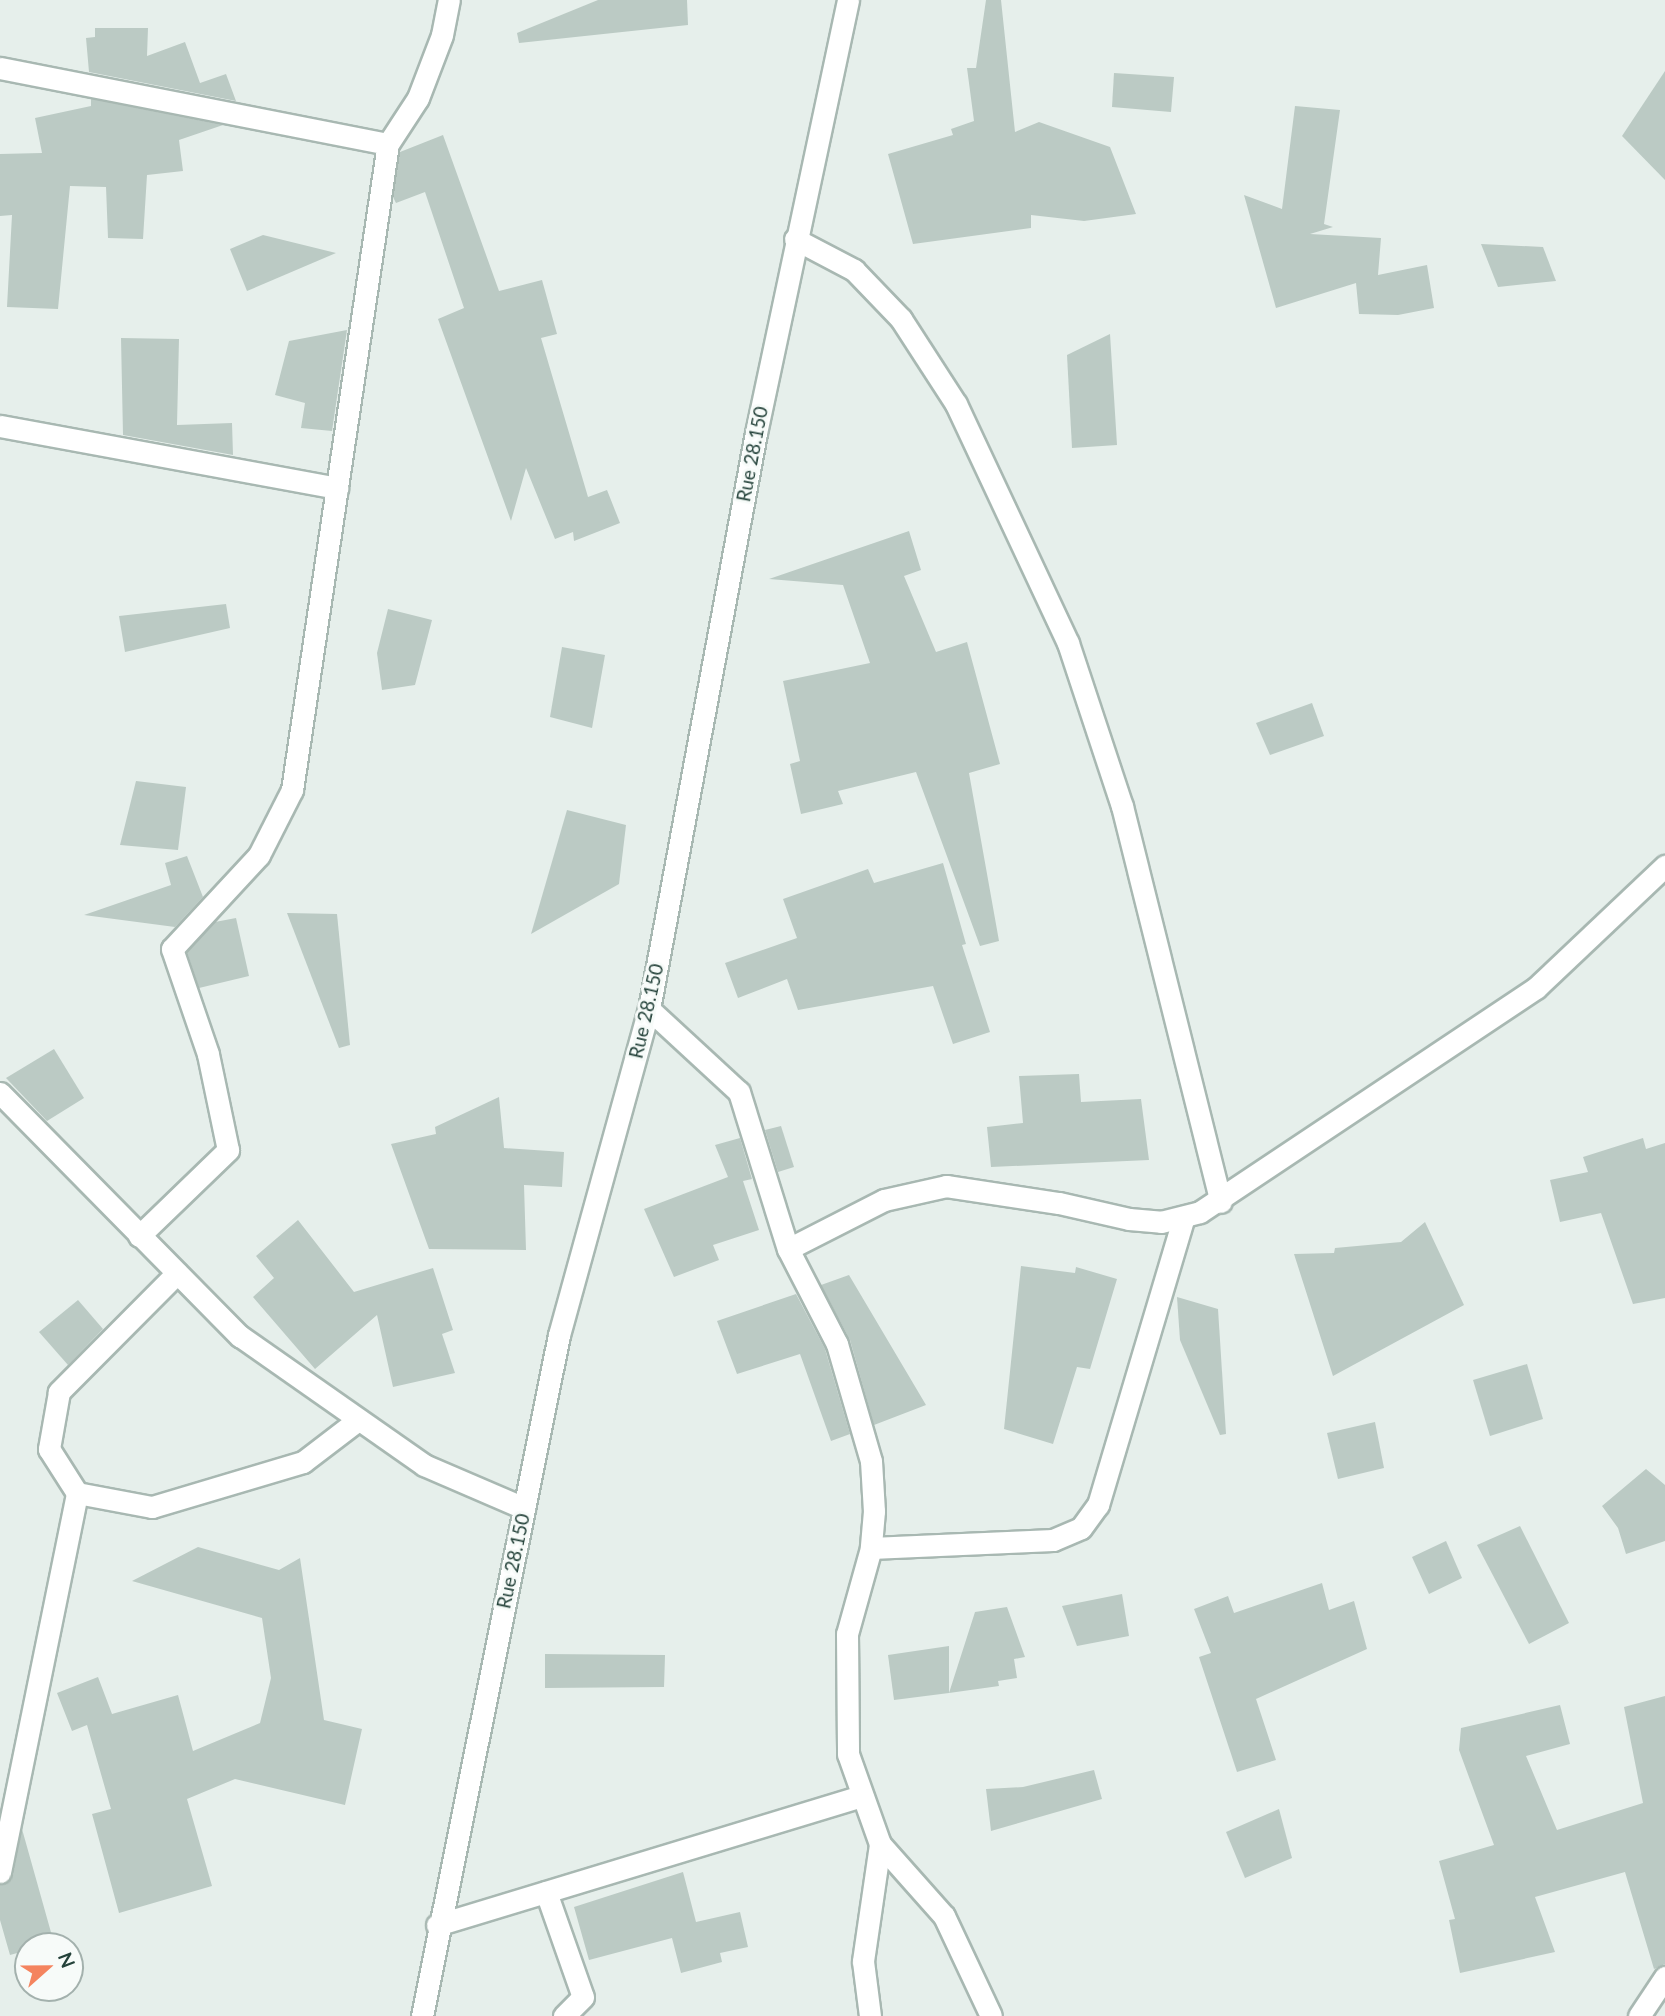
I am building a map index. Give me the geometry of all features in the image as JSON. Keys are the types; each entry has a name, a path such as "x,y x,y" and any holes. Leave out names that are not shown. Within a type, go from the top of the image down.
{"street":[{"path":"139,1236 228,1150 208,1054 172,949 259,855 292,790 388,144 418,98 442,35 449,0"},
{"name":"Rue 28.150","path":"422,2016 437,1925 559,1335 649,1010 795,239 848,0"},
{"path":"0,68 388,144"},
{"path":"795,239 854,270 901,319 956,404 1068,643 1122,806 1221,1202"},
{"path":"0,426 337,488"},
{"path":"788,1249 884,1200 946,1186 1059,1203 1129,1219 1183,1219 1221,1202 1536,988 1665,866"},
{"path":"649,1010 738,1092 788,1249 837,1344 871,1461 871,1548 847,1634 848,1754 880,1844 944,1916 991,2016"},
{"path":"0,1093 240,1336 424,1465 524,1507"},
{"path":"871,1548 1053,1540 1082,1528 1098,1505 1183,1219"},
{"path":"0,1872 77,1493 49,1450 60,1392 177,1273"},
{"path":"77,1493 152,1507 303,1462 358,1420"},
{"path":"437,1925 861,1796"},
{"path":"870,2016 863,1961 880,1844"},
{"path":"546,1892 583,1997 564,2016"},
{"path":"1639,2016 1665,1977"}],"building":[{"path":"598,0 687,0 688,25 519,43 517,33"},
{"path":"986,0 1001,0 1015,132 1039,122 1110,147 1136,214 1084,221 1031,215 1031,228 913,244 888,154 953,135 951,129 974,121 967,68 976,68"},
{"path":"95,28 148,28 147,56 185,42 200,83 226,74 236,101 89,72 86,38 95,37"},
{"path":"1665,71 1665,180 1622,136"},
{"path":"1114,73 1174,77 1171,112 1112,107"},
{"path":"91,99 223,125 179,140 183,171 147,175 143,239 108,238 106,187 70,186 58,309 7,307 12,215 0,216 0,154 42,153 35,118 91,106"},
{"path":"1295,106 1340,110 1324,224 1333,227 1310,234 1381,238 1378,275 1427,265 1434,308 1398,315 1359,314 1356,283 1276,308 1244,195 1282,209"},
{"path":"443,135 499,291 542,280 557,334 541,338 588,497 607,490 620,523 574,541 573,532 555,539 526,468 511,521 438,319 464,308 425,192 396,203 393,197 400,152"},
{"path":"263,235 336,253 247,291 230,249"},
{"path":"1481,244 1543,247 1556,281 1498,287"},
{"path":"347,330 332,431 301,428 305,403 275,395 289,341"},
{"path":"1110,334 1117,445 1072,448 1067,355"},
{"path":"121,338 179,339 177,425 232,423 233,455 123,435"},
{"path":"909,531 921,570 904,576 936,652 967,642 1000,764 969,773 999,941 980,946 916,772 838,791 843,804 801,814 790,764 800,761 783,681 870,663 843,585 769,579"},
{"path":"226,604 230,628 125,652 119,616"},
{"path":"388,609 432,620 415,685 382,690 377,653"},
{"path":"562,647 605,655 592,728 550,717"},
{"path":"1312,703 1324,736 1270,755 1256,723"},
{"path":"136,781 186,787 178,850 120,845"},
{"path":"567,810 626,825 619,884 531,934"},
{"path":"187,856 203,897 175,927 84,915 171,885 165,863"},
{"path":"943,863 966,944 962,945 990,1032 953,1044 933,986 798,1010 787,979 738,998 725,963 797,938 783,899 868,869 874,883"},
{"path":"287,913 337,914 350,1045 339,1048"},
{"path":"236,918 249,976 199,988 187,952 215,922"},
{"path":"54,1049 84,1098 47,1121 6,1078"},
{"path":"1079,1074 1081,1102 1141,1099 1149,1160 991,1167 987,1127 1023,1123 1019,1076"},
{"path":"499,1097 504,1148 564,1152 562,1187 524,1185 526,1250 429,1249 391,1144 436,1134 435,1127"},
{"path":"781,1126 794,1167 778,1172 765,1130"},
{"path":"740,1138 752,1179 743,1181 759,1230 713,1245 719,1260 674,1277 644,1209 728,1177 715,1145"},
{"path":"1643,1138 1646,1149 1665,1143 1665,1298 1633,1304 1601,1213 1560,1222 1550,1180 1588,1172 1583,1157"},
{"path":"298,1220 354,1292 433,1268 453,1330 442,1334 455,1373 393,1387 377,1315 315,1369 253,1297 274,1278 256,1256"},
{"path":"1425,1222 1464,1305 1333,1376 1294,1254 1334,1253 1335,1248 1401,1242"},
{"path":"1021,1266 1075,1273 1076,1267 1117,1279 1090,1369 1077,1367 1053,1444 1004,1429"},
{"path":"849,1275 926,1405 874,1425 850,1340 821,1285"},
{"path":"796,1294 825,1349 850,1434 831,1441 800,1354 737,1374 717,1321"},
{"path":"1177,1297 1218,1309 1226,1434 1220,1435 1180,1340"},
{"path":"78,1300 103,1329 68,1365 39,1332"},
{"path":"1527,1364 1543,1419 1490,1436 1473,1380"},
{"path":"1375,1422 1384,1468 1338,1479 1327,1433"},
{"path":"1646,1469 1665,1485 1665,1541 1626,1554 1618,1528 1602,1506"},
{"path":"1520,1526 1569,1623 1529,1644 1477,1545"},
{"path":"1446,1541 1462,1578 1429,1594 1412,1557"},
{"path":"198,1547 279,1570 300,1558 324,1720 362,1729 345,1805 235,1779 187,1799 212,1886 119,1913 92,1814 111,1809 87,1725 72,1731 57,1693 98,1677 112,1714 178,1695 193,1751 260,1723 271,1678 262,1618 132,1581"},
{"path":"1322,1583 1329,1610 1354,1601 1367,1649 1256,1699 1276,1760 1237,1772 1199,1657 1211,1653 1194,1609 1228,1596 1234,1613"},
{"path":"1122,1594 1129,1636 1077,1646 1062,1606"},
{"path":"1007,1607 1025,1657 1014,1659 1017,1678 998,1681 999,1686 949,1693 975,1612"},
{"path":"949,1646 949,1693 894,1700 888,1655"},
{"path":"545,1654 665,1655 664,1687 545,1688"},
{"path":"1665,1696 1665,1964 1654,1969 1625,1872 1535,1897 1555,1952 1460,1973 1449,1920 1455,1919 1439,1861 1494,1845 1459,1750 1461,1728 1560,1705 1570,1744 1526,1756 1557,1830 1643,1803 1624,1707"},
{"path":"1094,1770 1102,1799 991,1831 986,1789 1023,1787"},
{"path":"1279,1809 1292,1858 1245,1878 1226,1832"},
{"path":"22,1829 51,1932 14,1932 14,1954 10,1955 0,1920 0,1885 13,1875"},
{"path":"683,1872 696,1922 740,1912 748,1947 720,1953 722,1962 681,1973 672,1938 589,1960 574,1907"}]}
